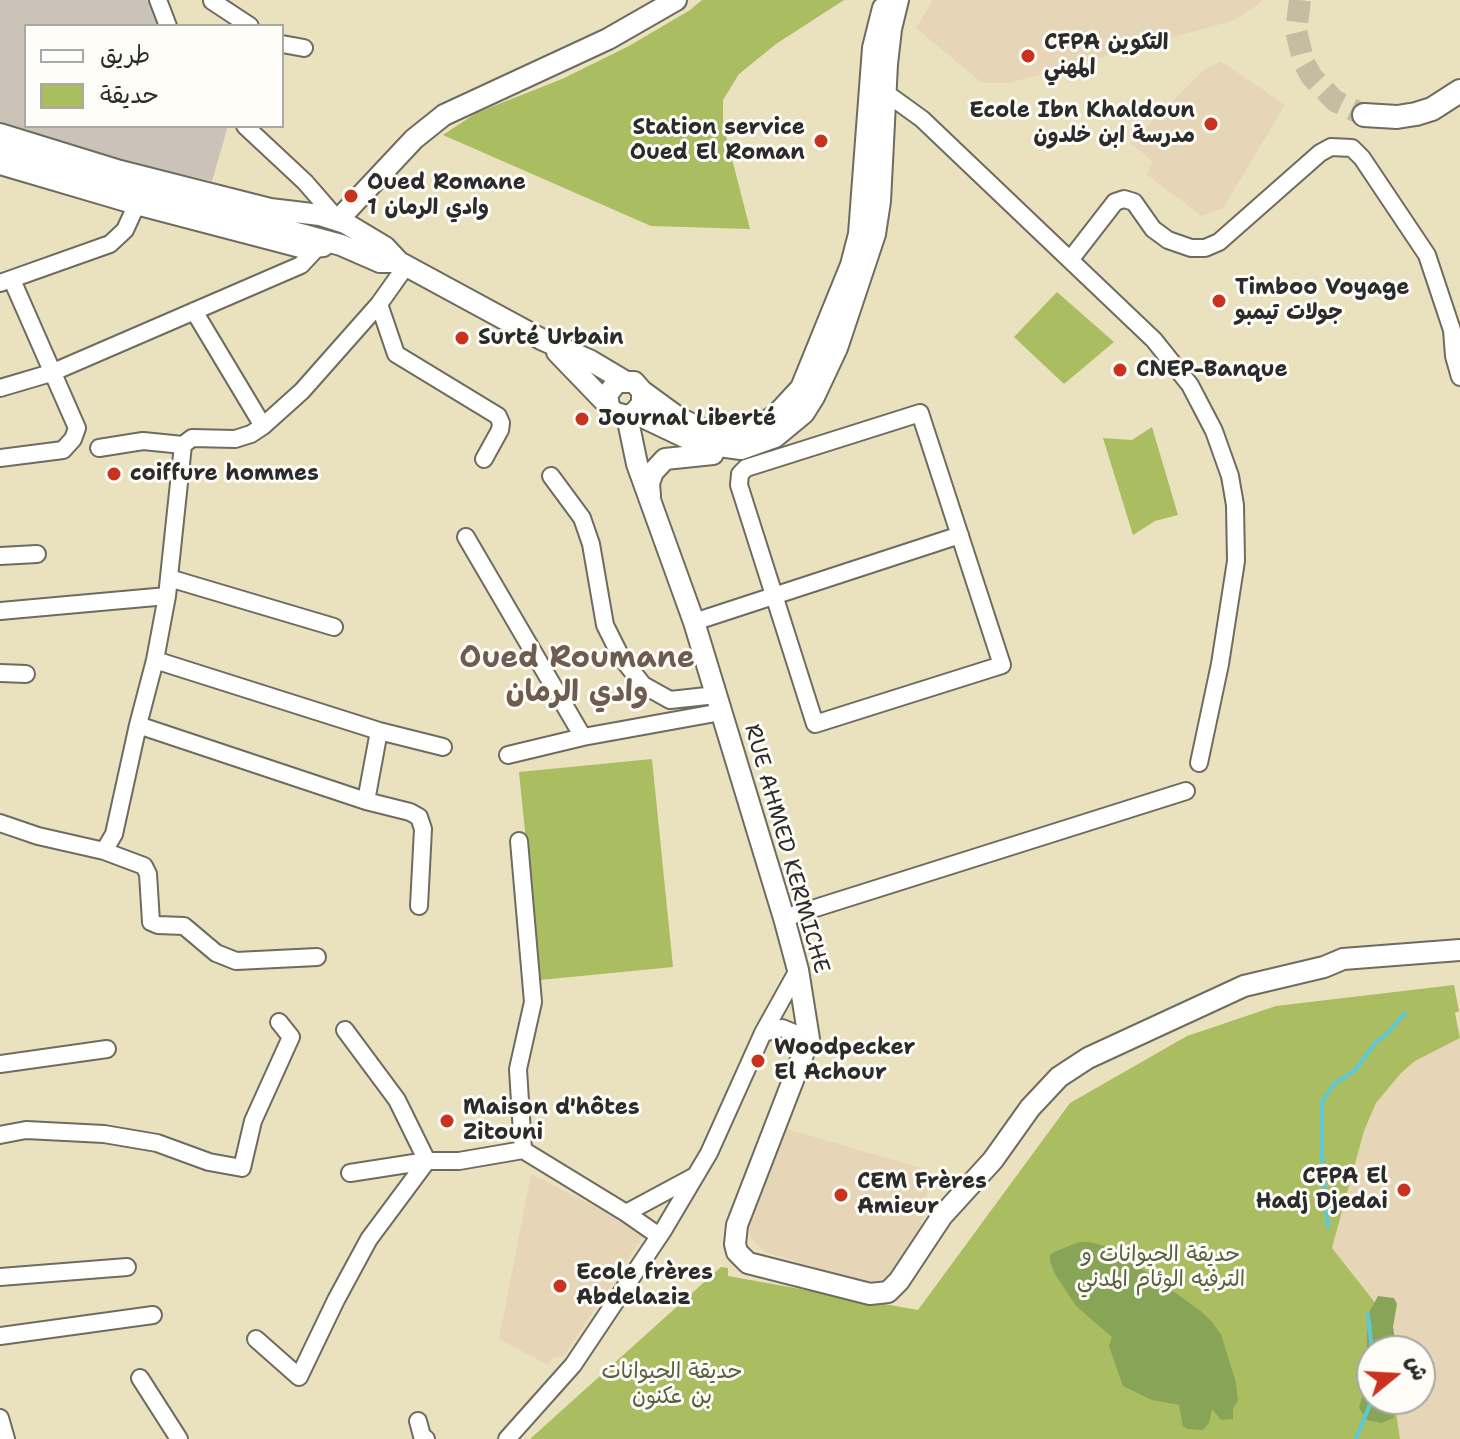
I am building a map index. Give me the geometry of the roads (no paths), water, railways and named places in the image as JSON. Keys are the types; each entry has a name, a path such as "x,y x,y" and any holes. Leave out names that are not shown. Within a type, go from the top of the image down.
{"highway":[{"path":"1364,115 1397,117 1416,114 1440,105 1460,91"}],"main road":[{"path":"338,220 414,139 444,115 555,64 651,7 676,0"},
{"path":"0,134 120,171 270,209 338,220 385,247 402,264 541,339 583,357 623,380 634,382 679,418 722,434 743,432 776,415 801,388 851,265 859,234 873,48 886,0"},
{"path":"650,500 649,483 658,464 665,459 691,454 707,455 756,445 791,426 814,397 837,348 875,234 891,29 898,0"},
{"path":"0,153 380,262 402,264"},
{"path":"541,339 623,412 697,443 726,449"},
{"path":"623,380 609,389 623,412"},
{"path":"623,412 642,404 642,391"},
{"name":"RUE AHMED KERMICHE","path":"623,412 637,464 694,622 784,918 798,970 809,1039"},
{"path":"809,1039 737,1225 735,1244 742,1259 758,1267 879,1294 894,1287 942,1216 993,1160 1030,1108 1059,1077 1088,1058 1218,996 1274,977 1324,967 1343,959 1460,950"},
{"path":"1324,967 1350,969 1460,961"}],"street":[{"path":"158,0 167,24"},
{"path":"212,1 247,24"},
{"path":"284,44 304,48"},
{"path":"886,93 922,119 1173,361 1204,410 1230,476 1236,518 1236,561 1220,664 1199,763"},
{"path":"247,128 305,182 338,220"},
{"path":"267,147 268,128"},
{"path":"1070,260 1115,202 1124,199 1134,202 1153,229 1168,240 1191,248 1205,248 1219,242 1320,153 1331,147 1352,148 1362,158 1427,255 1452,330 1460,377"},
{"path":"0,166 304,250 323,246"},
{"path":"0,458 63,450 73,439 76,422 6,282 110,244 125,230 136,206"},
{"path":"0,388 51,373 301,265 323,246"},
{"path":"99,448 143,441 183,445 192,438 235,439 251,434 302,391 379,304 402,264"},
{"path":"379,304 396,354 498,416 500,430 484,459"},
{"path":"194,311 263,426"},
{"path":"920,413 960,535 1002,665 815,724 739,485 740,474 746,468 920,413"},
{"path":"104,851 114,834 155,660 167,596 183,445"},
{"path":"551,476 582,518 591,544 605,625 621,657 643,685 670,700 718,703"},
{"path":"694,622 960,535"},
{"path":"466,537 583,737"},
{"path":"0,556 37,554"},
{"path":"169,578 334,627"},
{"path":"0,611 167,596"},
{"path":"155,660 379,731 443,747"},
{"path":"0,673 26,674"},
{"path":"508,755 718,703"},
{"path":"138,725 419,817 423,829 419,906"},
{"path":"366,801 379,731"},
{"path":"784,918 1186,791"},
{"path":"0,823 38,836 104,851 144,866 148,874 151,922 184,926 216,953 236,961 317,957"},
{"path":"519,841 533,1002 518,1069 523,1150"},
{"path":"507,1439 573,1365 659,1236 709,1153 763,1033 798,970"},
{"path":"0,1135 26,1130 104,1134 157,1143 209,1162 242,1168 253,1121 291,1037 279,1022"},
{"path":"763,1033 782,1028 809,1039"},
{"path":"345,1030 397,1100 427,1161"},
{"path":"0,1064 107,1049"},
{"path":"350,1173 427,1161 459,1161 523,1150 659,1236"},
{"path":"256,1339 299,1377 369,1239 427,1161"},
{"path":"626,1213 694,1177"},
{"path":"0,1277 127,1267"},
{"path":"0,1336 153,1315"},
{"path":"140,1378 179,1439"},
{"path":"0,1418 6,1439"},
{"path":"418,1421 422,1436 426,1439"}],"waterway":[{"path":"1328,1227 1322,1156 1322,1102 1334,1084 1355,1070 1376,1042 1405,1013"},
{"path":"1368,1314 1370,1335"},
{"path":"1356,1439 1366,1415"}],"tunnel":[{"path":"1300,0 1296,31 1304,63 1312,77 1335,101 1364,115"}],"place":[{"name":"CFPA التكوين المهني","path":"1028,56"},
{"name":"Ecole Ibn Khaldoun مدرسة ابن خلدون","path":"1211,124"},
{"name":"Station service Oued El Roman","path":"821,141"},
{"name":"Oued Romane 1 وادي الرمان","path":"351,196"},
{"name":"Timboo Voyage جولات تيمبو","path":"1219,301"},
{"name":"Surté Urbain","path":"462,338"},
{"name":"CNEP-Banque","path":"1120,370"},
{"name":"Journal Liberté","path":"582,419"},
{"name":"coiffure hommes","path":"114,474"},
{"name":"Woodpecker El Achour","path":"758,1061"},
{"name":"Maison d'hôtes Zitouni","path":"447,1121"},
{"name":"CFPA El Hadj Djedai","path":"1404,1190"},
{"name":"CEM Frères Amieur","path":"841,1195"},
{"name":"Ecole frères Abdelaziz","path":"560,1286"}],"district":[{"name":"Oued Roumane وادي الرمان","path":"577,676"}],"park label":[{"name":"حديقة الحيوانات و الترفيه الوئام المدني","path":"1161,1268"},
{"name":"حديقة الحيوانات بن عكنون","path":"672,1384"}]}
